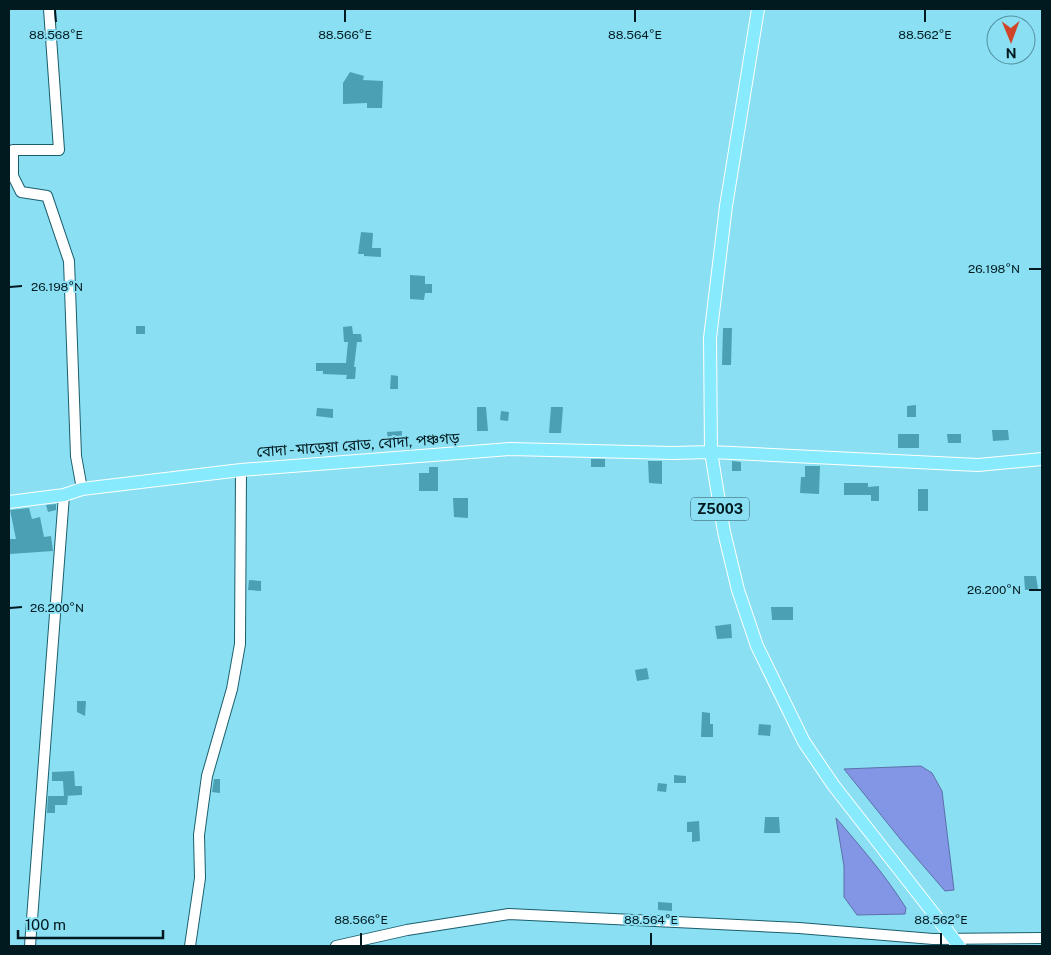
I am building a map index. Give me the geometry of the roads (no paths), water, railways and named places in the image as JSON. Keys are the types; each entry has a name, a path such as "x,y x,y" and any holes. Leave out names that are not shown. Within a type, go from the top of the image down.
{"main road":[{"name":"Z5003","path":"758,9 726,206 710,338 711,452 724,532 738,590 758,646 804,742 834,786 956,943"},
{"name":"বোদা - মাড়েয়া রোড, বোদা, পঞ্চগড়","path":"9,502 64,495 82,489 241,470 510,449 673,453 711,452 978,464 1042,458"}],"street":[{"path":"49,9 59,150 13,150 13,176 21,192 47,196 69,261 76,456 82,489"},
{"path":"190,946 200,878 200,835 207,776 232,689 240,644 241,470"},
{"path":"30,946 64,495"},
{"path":"336,946 407,930 509,914 799,928 933,939 956,943 1042,938"}],"water":[{"path":"921,766 932,773 942,791 954,890 945,891 844,769"},
{"path":"836,818 890,885 906,908 905,914 857,915 844,897 844,866"}]}
